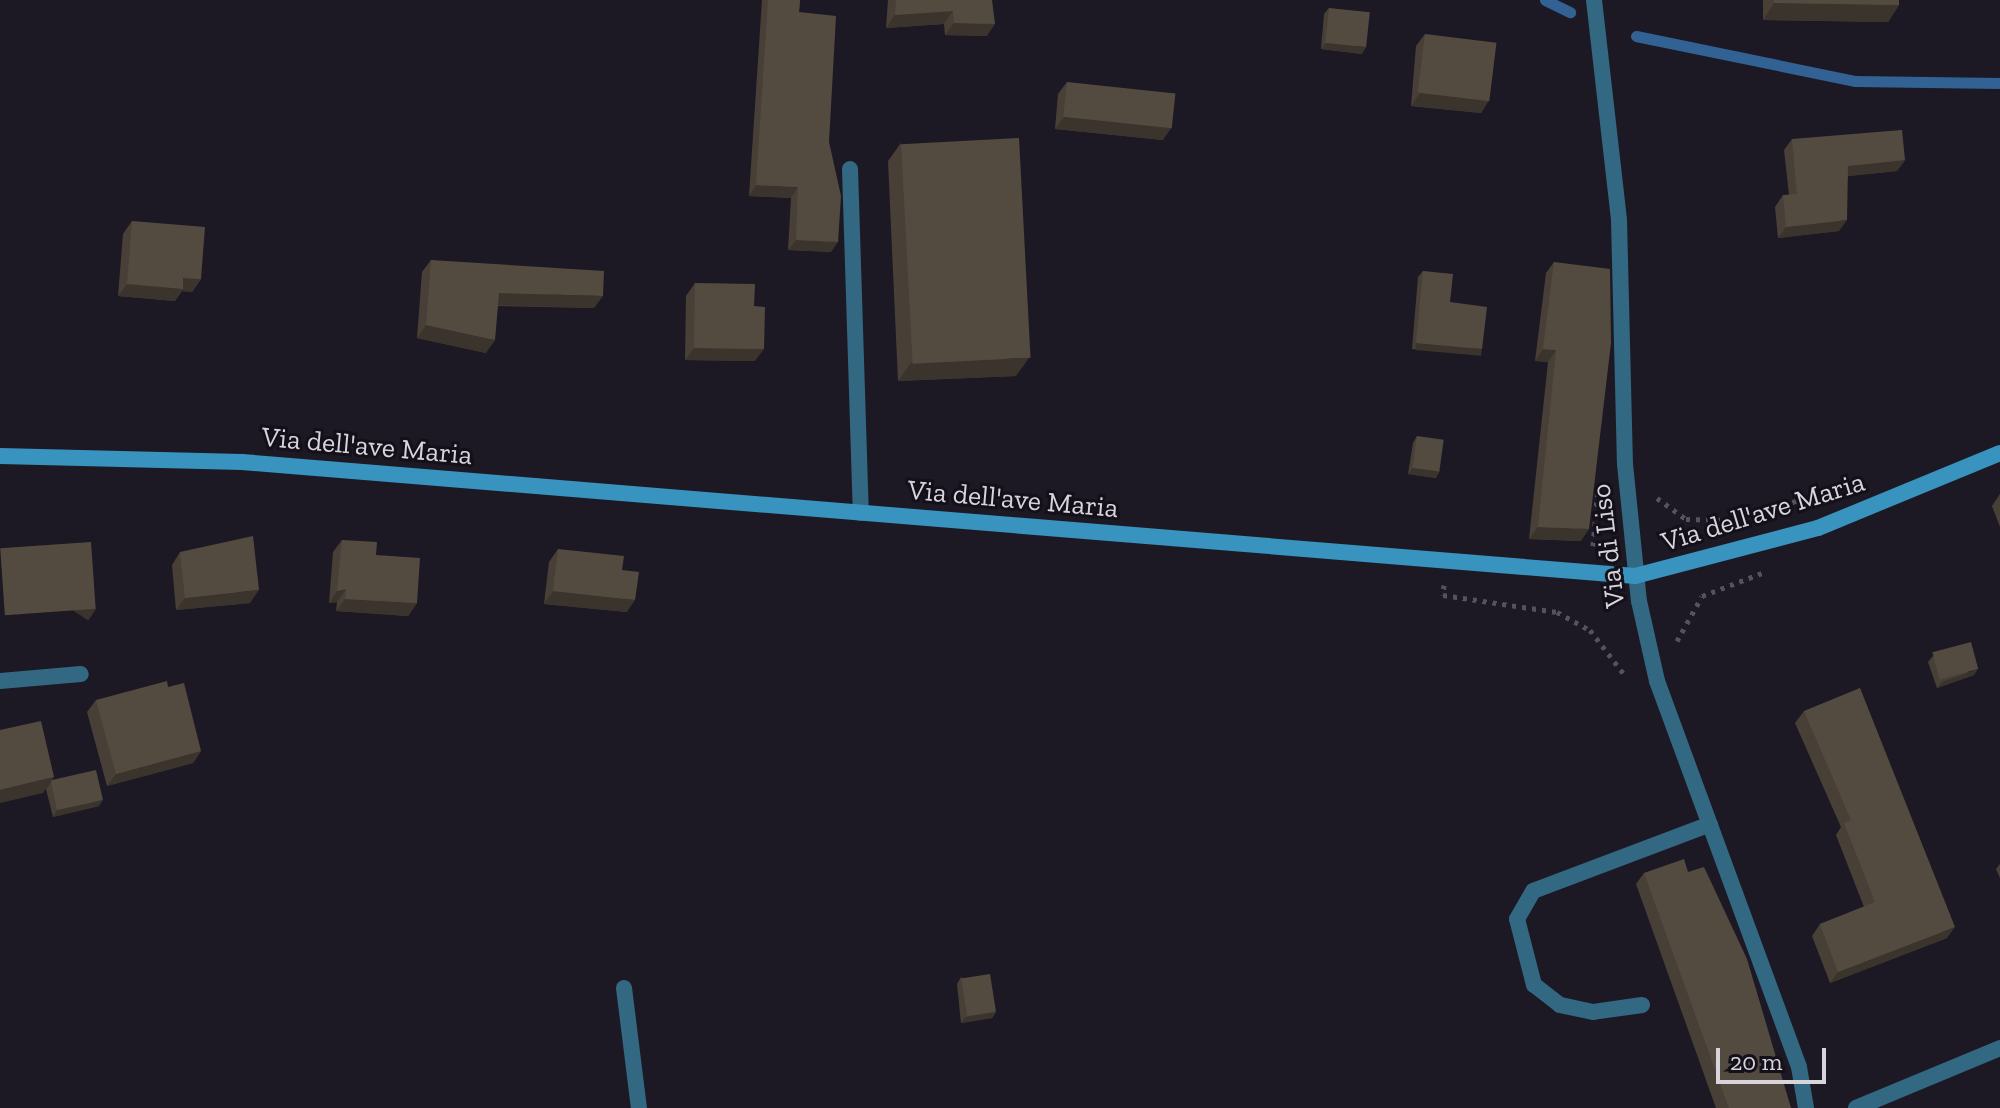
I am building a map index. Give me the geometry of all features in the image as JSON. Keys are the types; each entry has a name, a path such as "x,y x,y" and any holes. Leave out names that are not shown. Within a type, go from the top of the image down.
{"street":[{"name":"Via di Liso","path":"1589,2 1619,220 1635,576 1657,681 1799,1067 1806,1108"},
{"path":"850,169 861,513"},
{"name":"Via dell'ave Maria","path":"0,456 242,462 1635,576 1818,528 2000,453"},
{"path":"0,681 81,674"},
{"path":"1642,1005 1593,1012 1560,1005 1534,985 1517,919 1533,891 1710,824"},
{"path":"624,988 639,1108"},
{"path":"1856,1108 2000,1048"}],"path":[{"path":"1589,554 1599,478"},
{"path":"1654,491 1686,519 1744,517"},
{"path":"1755,514 1807,497"},
{"path":"1677,651 1685,616 1702,596 1777,569"},
{"path":"1443,595 1557,612 1590,630 1634,692"}],"building":[{"path":"768,0 800,0 799,12 836,16 829,142 841,196 838,242 796,240 798,187 756,185"},
{"path":"896,0 992,0 995,24 954,23 953,11 895,15"},
{"path":"1774,0 1899,0 1899,5 1774,3"},
{"path":"1329,8 1370,12 1366,47 1325,43"},
{"path":"1425,34 1496,43 1489,101 1418,93"},
{"path":"1067,82 1175,93 1172,128 1063,117"},
{"path":"1902,130 1905,160 1848,166 1847,220 1786,227 1783,195 1797,194 1792,139"},
{"path":"1019,138 1031,358 913,364 901,144"},
{"path":"132,221 205,227 201,279 183,278 183,289 127,284"},
{"path":"431,260 604,271 603,296 499,293 495,340 426,325"},
{"path":"1554,262 1610,269 1611,343 1589,529 1538,527 1556,350 1543,349"},
{"path":"1423,271 1453,274 1450,302 1487,307 1482,349 1416,343"},
{"path":"695,283 755,284 754,306 765,307 764,349 694,348"},
{"path":"1417,436 1444,440 1439,471 1413,468"},
{"path":"253,536 259,590 185,598 180,552"},
{"path":"342,540 377,542 376,555 420,558 417,603 345,599 346,589 337,591"},
{"path":"91,542 96,609 5,615 0,548"},
{"path":"558,549 624,556 622,570 639,572 635,600 553,591"},
{"path":"1971,642 1978,669 1940,679 1932,652"},
{"path":"167,681 168,687 184,683 201,751 116,774 96,700"},
{"path":"1860,688 1955,927 1838,972 1820,924 1875,902 1844,823 1851,820 1804,711"},
{"path":"41,721 54,777 0,790 0,730"},
{"path":"96,770 103,800 57,810 52,780"},
{"path":"1684,859 1688,872 1704,867 1747,959 1791,1108 1729,1108 1644,873"},
{"path":"990,974 996,1012 967,1016 961,979"}],"waterway":[{"path":"1545,0 1570,12"},
{"path":"1636,36 1855,81 2000,83"}]}
